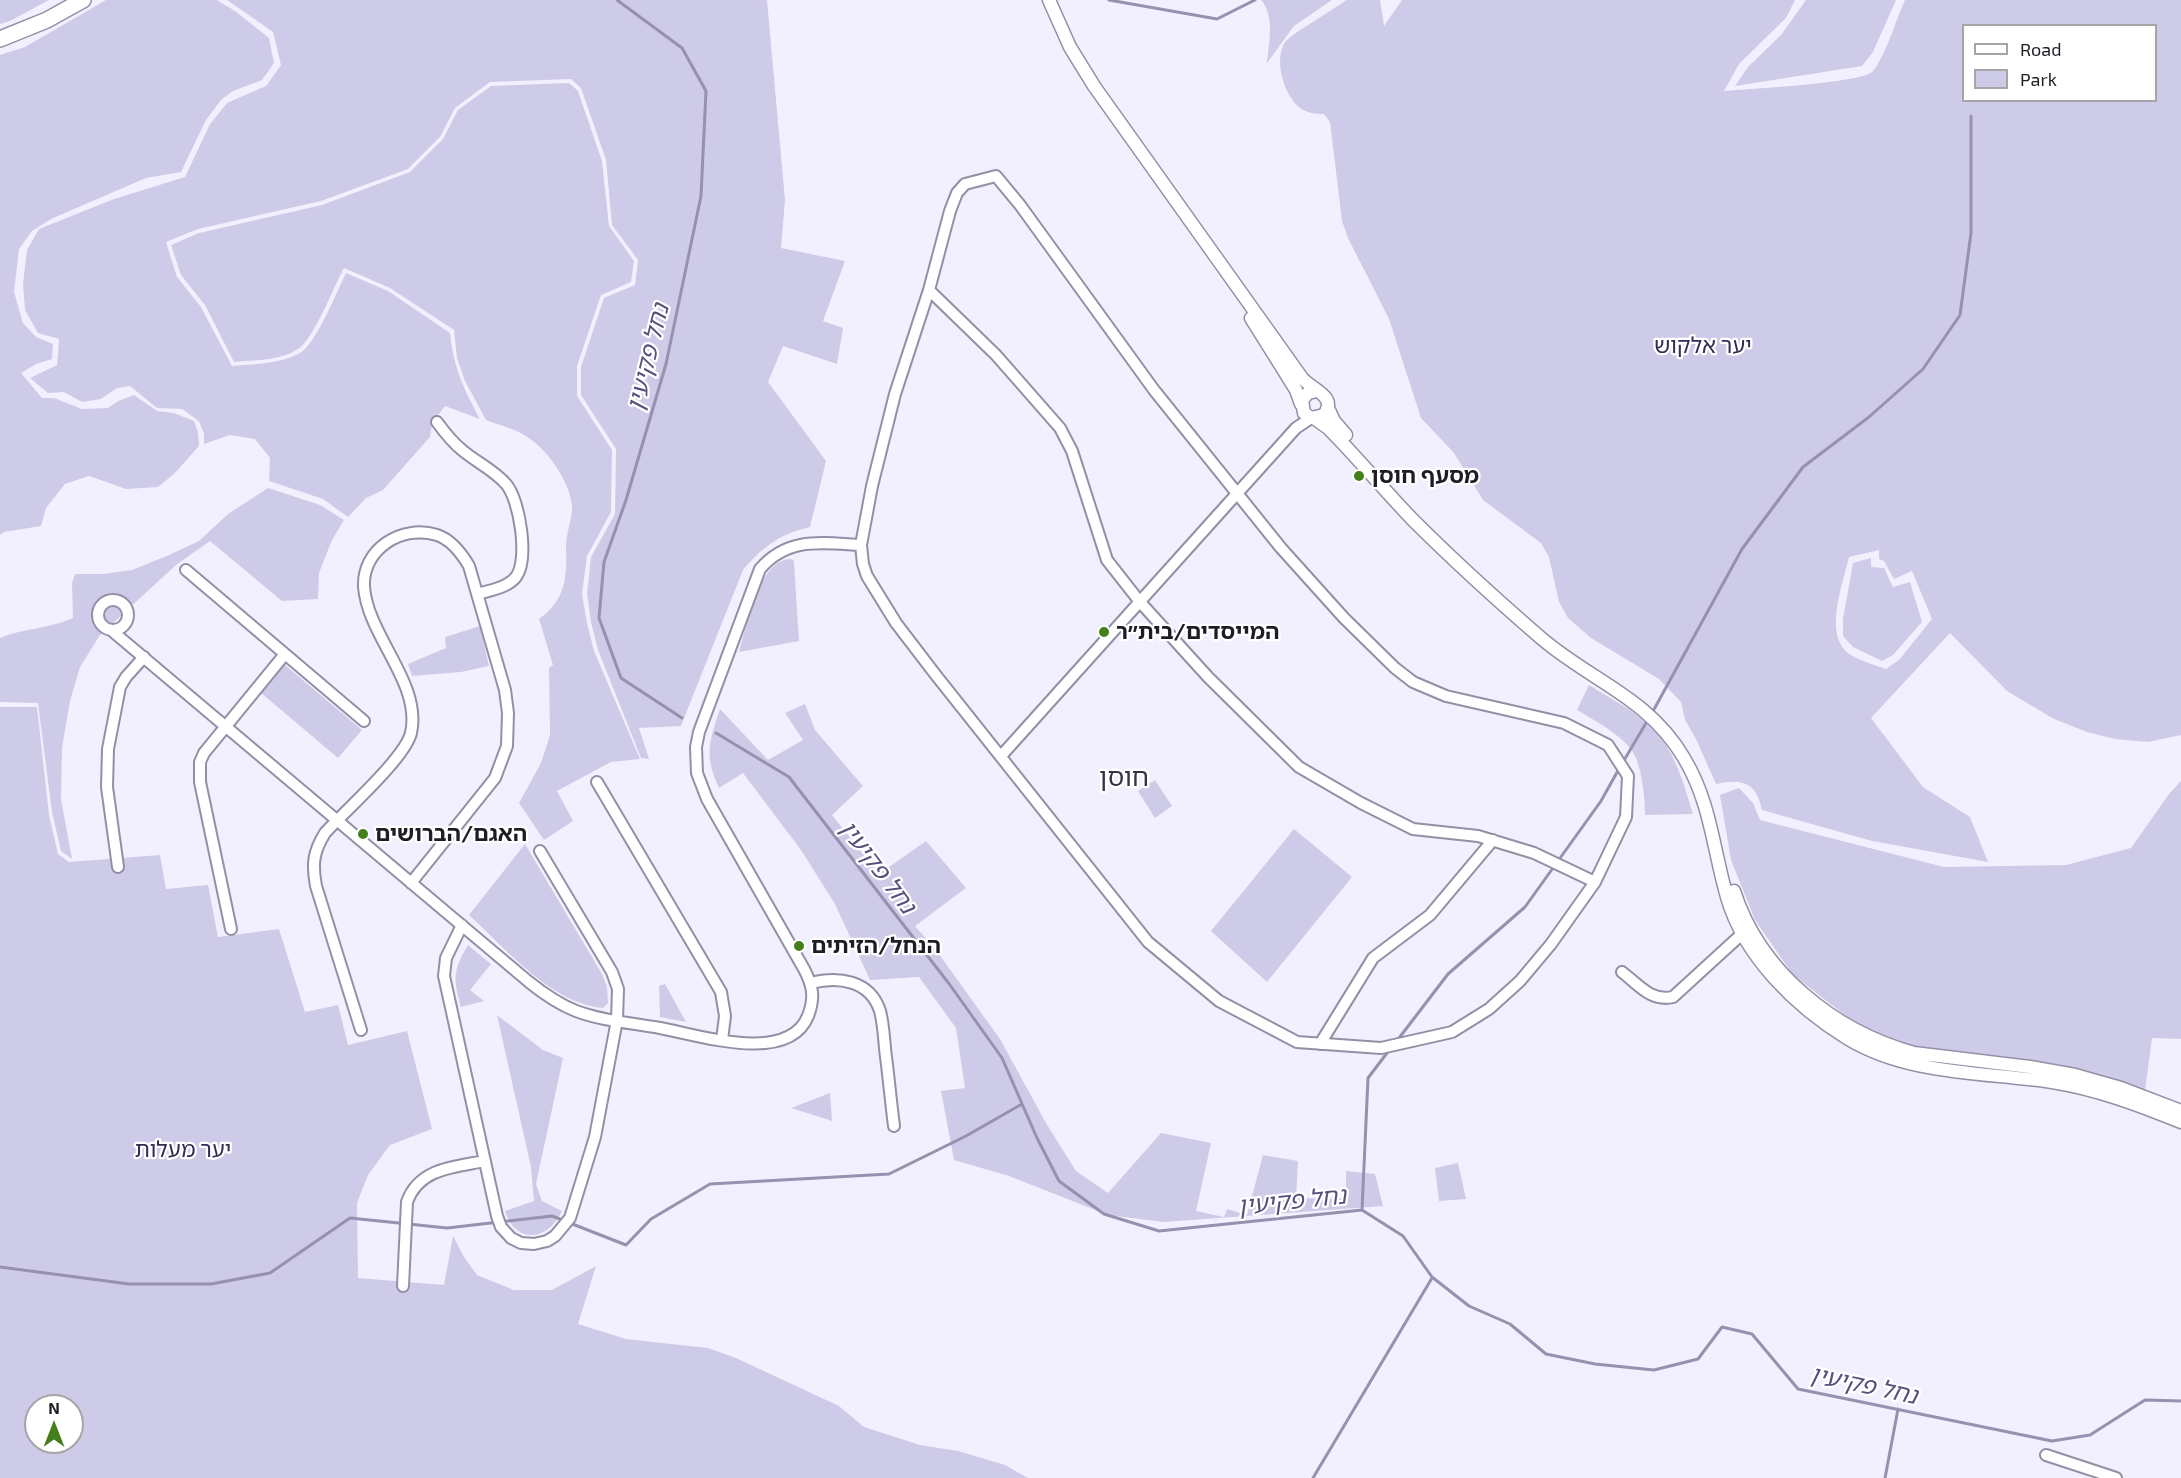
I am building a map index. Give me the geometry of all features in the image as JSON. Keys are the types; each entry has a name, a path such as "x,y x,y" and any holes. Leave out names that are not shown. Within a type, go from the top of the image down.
{"highway":[{"path":"0,39 47,20 83,0"}],"main road":[{"path":"1041,0 1066,52 1101,111 1241,302 1296,390 1307,416 1328,428 1412,520 1538,635 1568,658 1631,699 1667,733 1701,790 1727,897 1743,933 1763,963 1798,1000 1832,1028 1864,1047 1896,1060 1934,1068 2052,1082 2088,1089 2181,1122"},
{"path":"1049,0 1070,47 1105,103 1302,378 1325,395 1331,416 1340,429 1429,525 1557,642 1636,693 1671,726 1690,753 1714,806 1731,884 1748,926 1755,939 1796,986 1826,1012 1860,1033 1895,1047 1929,1055 2030,1067 2075,1075 2121,1088 2181,1111"},
{"path":"1301,406 1304,396 1317,391"},
{"path":"1313,418 1324,415 1328,408"}],"street":[{"path":"996,176 1027,214 1154,390 1281,548 1344,618 1395,668 1413,682 1446,696 1564,723 1608,745 1628,776 1626,818 1595,882 1551,944 1520,981 1489,1008 1452,1032 1380,1048 1298,1042 1219,1000 1148,942 935,674 877,594 863,564 861,545 872,486 895,394 929,290 957,193 965,184 996,176"},
{"path":"929,290 996,355 1060,428 1072,451 1107,560 1140,602 1208,677 1299,767 1361,803 1413,829 1478,836 1493,840 1534,854 1595,882"},
{"path":"1001,756 1296,428 1301,420 1301,406"},
{"path":"1296,428 1313,418"},
{"path":"437,422 454,444 501,479 508,487 519,516 521,562 517,576 507,585 478,594"},
{"path":"361,1030 313,870 313,858 325,833 398,757 410,736 413,712 407,690 373,621 366,598 365,577 372,558 379,548 400,536 412,533 438,535 456,547 464,557 478,594 505,690 508,712 507,746 495,778 411,882"},
{"path":"131,647 126,635 128,611 118,601 108,602 101,608 99,617 103,625 553,1000 579,1012 617,1020 722,1040 767,1044 790,1036 801,1028 811,1010 812,983 707,799 697,773 696,747 704,717 760,569 778,554 801,544 812,542 861,545"},
{"path":"186,570 364,721"},
{"path":"111,630 120,628 127,621"},
{"path":"231,929 199,771 200,762 204,753 225,726 285,654"},
{"path":"118,867 107,787 108,749 120,687 144,657"},
{"path":"597,782 721,992 725,1016 722,1040"},
{"path":"1320,1044 1373,958 1430,915 1493,840"},
{"path":"462,925 446,958 444,976 497,1216 501,1227 511,1238 521,1243 534,1244 547,1241 562,1229 570,1218 592,1148 617,1020 618,989 612,972 540,851"},
{"path":"1622,972 1655,998 1673,997 1743,933"},
{"path":"812,983 827,979 848,980 867,991 875,1000 881,1019 894,1126"},
{"path":"403,1286 407,1202 411,1191 425,1176 434,1172 485,1161"},
{"path":"2046,1455 2116,1478"}],"green space":[{"path":"0,0 49,0 0,24"},
{"path":"106,0 217,0 269,38 274,63 262,80 233,91 221,100 206,120 181,172 146,178 51,219 32,231 19,249 14,292 23,323 36,337 53,344 52,359 36,364 21,373 42,398 54,398 82,409 108,408 134,395 157,411 174,413 194,421 199,446 175,473 158,487 126,489 89,476 65,484 46,508 41,526 4,532 0,535 0,55 25,47"},
{"path":"227,0 767,0 785,200 781,248 845,261 823,321 843,328 837,364 783,346 768,382 826,461 810,527 789,533 772,542 743,570 681,726 639,728 649,759 641,758 598,650 591,622 587,594 591,557 615,514 616,449 581,395 581,367 604,298 635,285 638,260 612,225 606,160 581,88 571,79 490,82 455,108 440,137 408,169 321,201 198,229 166,242 177,277 201,307 232,366 275,361 300,353 313,339 346,273 388,291 450,333 460,378 480,419 445,406 432,423 430,437 383,490 366,498 348,517 323,499 269,481 270,458 255,439 230,435 204,444 204,434 199,421 182,409 157,408 130,386 117,388 101,399 82,402 64,392 48,393 30,378 57,365 59,339 38,333 25,310 23,284 27,250 39,229 114,199 185,177 210,124 227,103 266,86 281,65 273,32"},
{"path":"1261,0 1332,0 1294,26 1267,63 1270,21"},
{"name":"יער אלקוש","path":"1346,0 1380,0 1384,26 1402,0 1795,0 1786,18 1739,64 1724,91 1826,82 1863,76 1872,72 1886,48 1905,0 2181,0 2181,735 2148,742 2115,739 2087,732 2054,719 2007,691 1950,633 1871,718 1923,787 1970,817 1988,862 1872,841 1762,810 1756,793 1746,784 1733,782 1716,784 1685,720 1681,702 1659,679 1591,638 1568,618 1559,602 1549,557 1541,543 1483,500 1454,453 1421,418 1389,319 1348,238 1342,221 1330,122 1324,114 1302,109 1294,102 1287,91 1281,73 1282,48 1285,42","holes":["1879,550 1879,559 1884,561 1894,579 1912,571 1932,619 1899,660 1886,669 1851,655 1842,647 1836,623 1839,595 1849,557"]},
{"path":"1806,0 1896,0 1873,52 1862,66 1735,86 1748,67 1781,35"},
{"path":"569,83 578,91 602,161 609,226 634,261 631,282 601,295 577,366 577,396 612,450 611,512 587,556 582,594 587,623 594,651 640,759 611,762 557,791 573,821 544,840 519,803 541,763 550,735 549,668 553,665 539,619 555,604 563,587 566,541 572,510 570,495 555,465 532,440 510,428 486,420 465,381 457,358 454,330 390,288 344,268 311,335 298,349 275,358 234,362 205,305 181,275 171,245 199,233 322,205 410,172 443,139 458,110 491,86"},
{"path":"268,488 320,505 344,520 332,540 319,573 318,599 282,601 210,541 176,565 100,635 80,667 70,701 62,748 61,799 72,859 61,851 52,812 38,703 0,702 0,638 73,618 72,583 75,574 103,574 132,570 169,555 199,541 228,514"},
{"path":"1871,558 1871,567 1884,568 1893,587 1910,582 1922,622 1893,655 1882,661 1853,647 1843,636 1843,619 1853,563"},
{"path":"791,559 794,561 799,641 739,652 750,612 762,582 770,570 780,562"},
{"path":"480,626 489,666 461,672 412,676 408,664 446,648 445,637"},
{"path":"285,665 362,730 338,758 261,693"},
{"path":"1589,685 1639,717 1662,739 1678,770 1693,814 1645,815 1639,767 1634,754 1616,735 1577,710"},
{"path":"805,704 815,730 863,786 832,815 879,874 926,841 966,888 915,926 936,950 1000,1039 1046,1123 1076,1171 1108,1193 1161,1133 1211,1143 1196,1211 1224,1217 1227,1209 1247,1215 1263,1155 1298,1161 1296,1198 1346,1199 1346,1171 1375,1174 1383,1206 1164,1222 1108,1215 1009,1176 954,1160 941,1091 965,1088 956,1028 919,977 870,980 835,904 801,850 743,773 719,788 714,776 710,748 720,709 768,760 803,740 785,713"},
{"name":"יער מעלות","path":"0,707 37,707 49,815 58,854 69,862 160,855 166,889 208,885 218,937 279,929 305,1012 338,1005 348,1045 407,1031 432,1129 390,1145 368,1175 357,1203 358,1278 444,1285 453,1236 477,1275 514,1290 552,1290 596,1266 578,1324 626,1339 708,1348 736,1358 839,1406 864,1427 920,1445 958,1451 1005,1465 1028,1478 0,1478"},
{"path":"1155,780 1172,806 1155,818 1138,791"},
{"path":"2181,781 2181,1039 2152,1038 2145,1091 1904,1046 1859,1026 1793,975 1755,920 1731,860 1720,795 1739,788 1753,803 1760,820 1944,867 2066,865 2131,848 2169,794"},
{"path":"1294,829 1352,877 1267,982 1211,931"},
{"path":"525,844 602,974 607,987 608,1003 603,1008 584,1004 548,986 514,958 469,915"},
{"path":"468,945 491,964 470,990 484,1001 461,1007 456,975 459,961"},
{"path":"665,984 686,1022 660,1017 659,986"},
{"path":"497,1015 543,1050 563,1058 536,1184 542,1201 562,1211 549,1228 533,1235 517,1230 505,1211 534,1201 531,1167"},
{"path":"830,1093 832,1121 791,1108"},
{"path":"1458,1163 1466,1199 1439,1201 1435,1168"}],"waterway":[{"name":"נחל פקיעין","path":"617,0 682,48 706,91 701,196 666,364 626,500 604,562 599,618 621,678 682,718"},
{"path":"1109,0 1217,19 1255,0"},
{"path":"1652,713 1742,549 1803,467 1869,417 1923,369 1960,315 1971,233 1971,116"},
{"path":"1623,762 1649,718"},
{"name":"נחל פקיעין","path":"716,733 789,777 950,985 1002,1058 1037,1138 1059,1181 1104,1214 1159,1231 1362,1210 1403,1236 1432,1277 1469,1306 1510,1324 1546,1354 1595,1364 1654,1370 1698,1359 1722,1327 1752,1334 1798,1389 2052,1441 2090,1435 2145,1400 2181,1401"},
{"path":"1396,1042 1448,974 1525,907 1601,801 1620,767"},
{"path":"1362,1210 1368,1078 1390,1049"},
{"path":"0,1267 129,1284 211,1284 270,1273 350,1218 447,1228 552,1216 626,1245 651,1219 710,1184 889,1174 966,1136 1022,1104"},
{"path":"1313,1478 1432,1278"},
{"path":"1885,1478 1898,1409"}],"place":[{"name":"מסעף חוסן","path":"1359,476"},
{"name":"המייסדים/בית״ר","path":"1104,632"},
{"name":"האגם/הברושים","path":"363,834"},
{"name":"הנחל/הזיתים","path":"799,946"}],"district":[{"name":"חוסן","path":"1124,777"}]}
